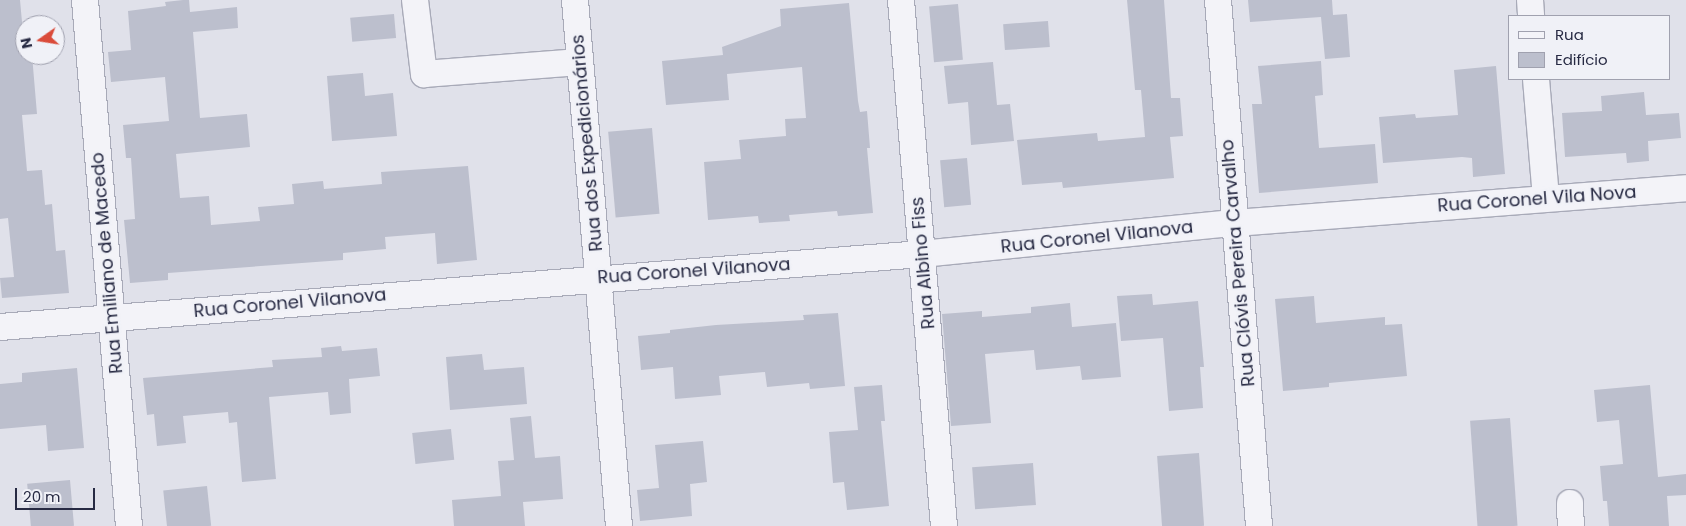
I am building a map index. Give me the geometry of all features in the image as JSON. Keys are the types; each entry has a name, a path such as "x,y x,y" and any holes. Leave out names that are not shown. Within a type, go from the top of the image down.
{"street":[{"name":"Rua Emiliano de Macedo","path":"86,0 129,526"},
{"path":"415,0 424,74 580,62"},
{"name":"Rua dos Expedicionários","path":"575,0 620,526"},
{"name":"Rua Albino Fiss","path":"901,0 944,526"},
{"name":"Rua Clóvis Pereira Carvalho","path":"1218,0 1259,526"},
{"path":"1530,0 1531,15"},
{"path":"1536,80 1546,199"},
{"name":"Rua Coronel Vila Nova","path":"1387,211 1686,188"},
{"name":"Rua Coronel Vilanova","path":"0,327 922,254 1235,223 1387,211"}],"building":[{"path":"0,0 20,0 21,15 15,15 15,65 33,65 37,114 22,115 27,171 42,170 45,205 52,204 56,251 65,250 69,293 2,298 0,278 14,277 8,218 0,219"},
{"path":"189,0 190,12 237,7 238,28 193,32 200,118 247,114 250,147 176,154 180,198 209,196 211,225 260,221 258,207 294,204 292,184 323,181 324,189 382,184 381,172 468,166 477,260 437,264 435,233 385,237 386,249 343,253 343,260 168,273 168,280 130,283 124,220 135,219 131,158 126,158 123,125 169,121 165,77 111,82 108,52 131,50 128,11 166,6 165,2"},
{"path":"1127,0 1164,0 1171,98 1180,98 1183,136 1170,137 1174,178 1063,188 1062,182 1022,185 1017,140 1097,133 1098,141 1145,137 1141,90 1135,90"},
{"path":"1248,0 1332,0 1333,15 1347,14 1350,57 1325,59 1321,17 1250,22"},
{"path":"849,3 858,101 860,112 867,111 870,148 867,148 873,213 838,216 837,211 789,215 790,221 759,223 758,216 708,220 704,162 741,159 739,140 786,136 785,119 806,118 802,67 727,74 729,100 666,105 662,61 723,55 722,47 781,26 780,9"},
{"path":"958,4 963,60 934,62 929,7"},
{"path":"394,14 396,38 352,42 350,18"},
{"path":"1048,21 1050,47 1005,50 1003,24"},
{"path":"1321,61 1323,95 1315,96 1319,148 1375,144 1378,183 1259,193 1252,104 1262,104 1258,66"},
{"path":"993,62 997,105 1010,104 1014,141 971,145 968,102 948,104 944,66"},
{"path":"1496,66 1505,174 1473,177 1472,158 1462,157 1383,163 1379,117 1415,114 1416,118 1458,115 1454,70"},
{"path":"363,73 365,96 393,93 397,136 332,141 327,76"},
{"path":"1644,92 1646,115 1679,113 1681,138 1648,141 1649,161 1627,163 1626,153 1565,157 1562,113 1602,111 1601,96"},
{"path":"652,128 659,214 616,218 608,132"},
{"path":"967,158 971,205 944,207 940,160"},
{"path":"1152,294 1153,305 1198,301 1204,367 1200,367 1203,408 1169,411 1163,338 1121,341 1117,296"},
{"path":"1314,296 1316,323 1385,317 1385,325 1402,324 1407,376 1329,383 1329,387 1283,391 1275,299"},
{"path":"1070,303 1072,327 1116,323 1121,377 1082,380 1080,366 1036,370 1034,350 985,354 991,423 951,426 942,314 982,311 982,317 1031,313 1031,307"},
{"path":"838,313 845,386 810,389 809,383 767,387 765,372 719,376 721,395 675,399 673,367 641,370 638,336 716,325 804,320 803,315"},
{"path":"341,346 342,351 377,348 380,376 349,379 351,413 330,415 328,392 269,397 276,479 242,482 237,422 229,423 228,412 183,416 186,443 157,446 154,414 147,415 143,378 273,367 272,360 322,357 321,348"},
{"path":"482,354 484,370 524,367 527,404 450,410 446,357"},
{"path":"77,368 84,448 48,451 46,425 0,429 0,384 22,382 22,373"},
{"path":"882,385 885,421 881,421 889,506 847,510 844,482 833,483 829,432 858,430 854,387"},
{"path":"1650,385 1658,477 1686,474 1686,495 1667,496 1669,526 1609,526 1607,501 1603,501 1600,466 1623,464 1619,420 1597,422 1594,390"},
{"path":"531,416 535,458 560,456 563,499 523,502 525,526 454,526 452,500 501,496 498,461 514,460 510,418"},
{"path":"1510,418 1518,526 1477,526 1470,421"},
{"path":"451,429 454,460 415,464 412,433"},
{"path":"703,441 707,482 690,484 692,516 640,521 637,490 659,488 655,445"},
{"path":"1199,453 1204,526 1162,526 1157,456"},
{"path":"1033,463 1036,505 975,509 972,467"},
{"path":"70,480 74,526 31,526 27,484"},
{"path":"207,486 211,526 167,526 163,491"}]}
